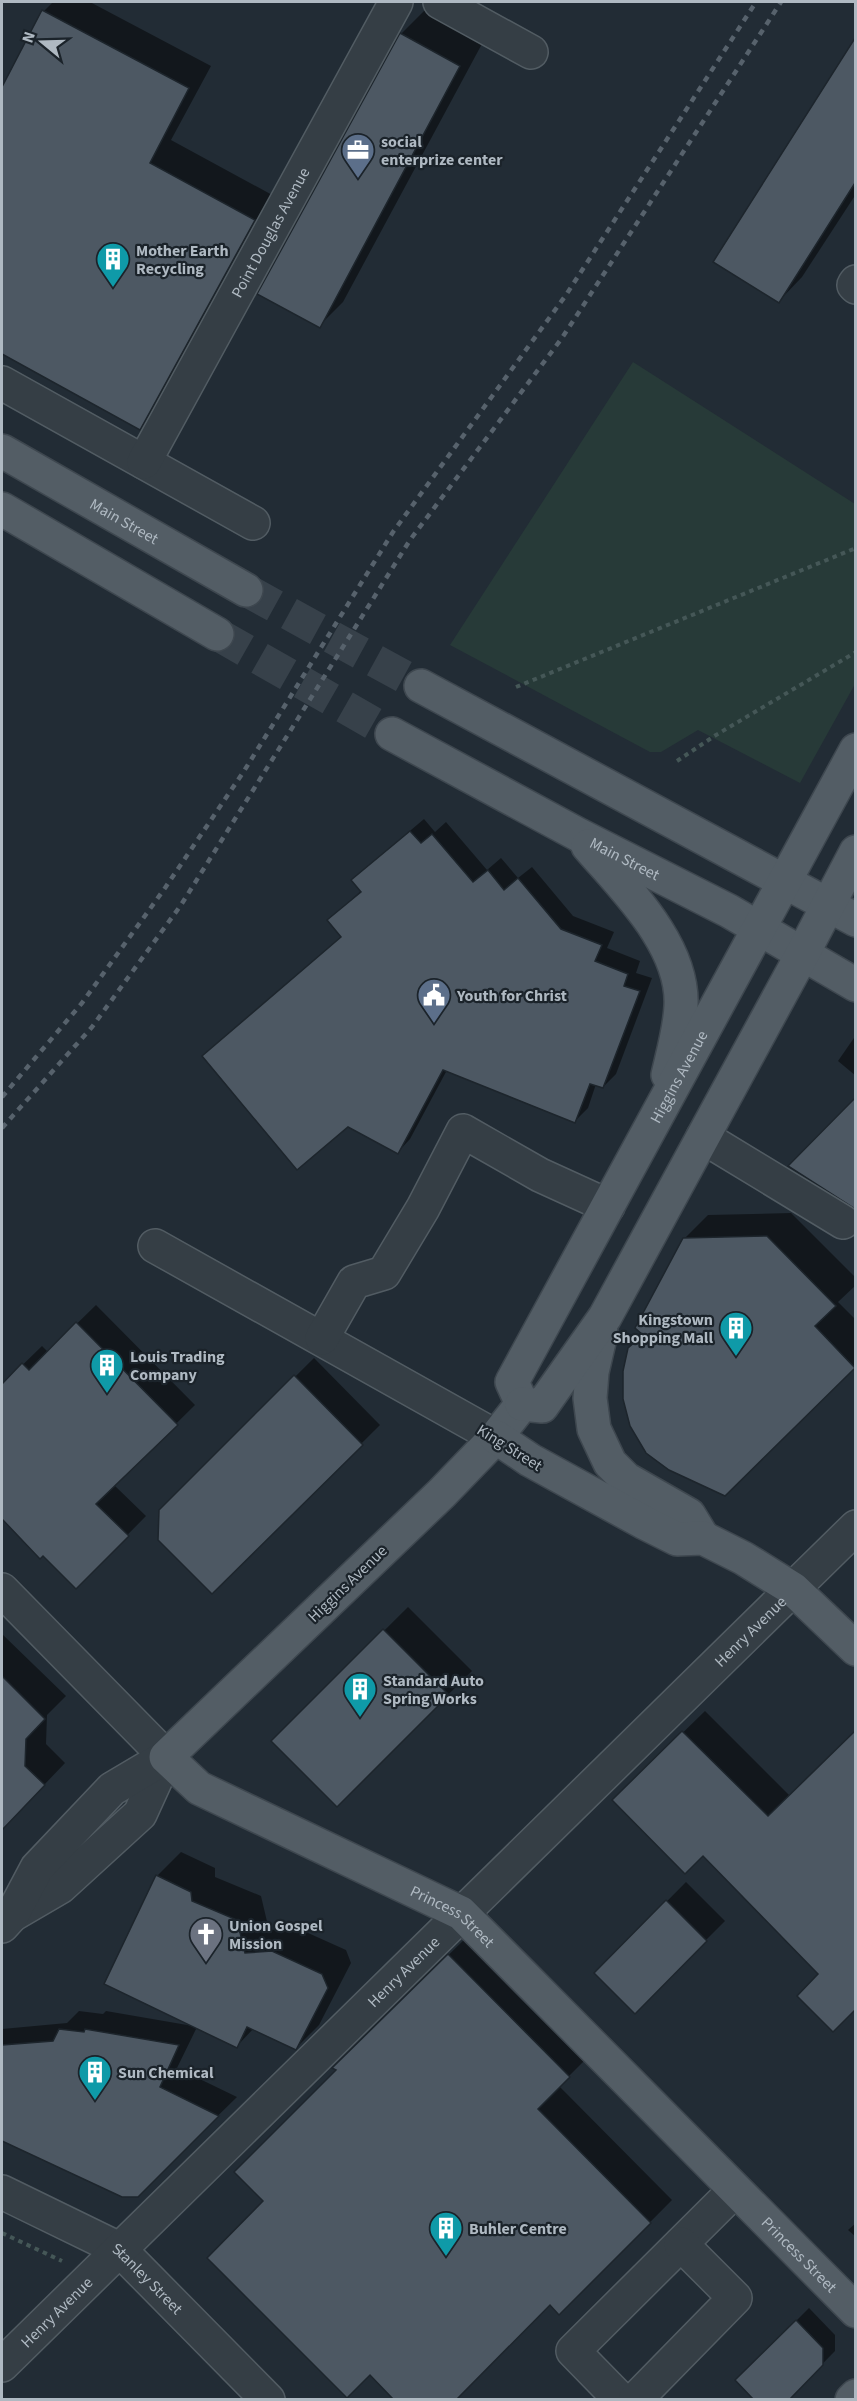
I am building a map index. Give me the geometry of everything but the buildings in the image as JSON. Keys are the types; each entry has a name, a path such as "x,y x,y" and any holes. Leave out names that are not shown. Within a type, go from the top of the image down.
{"main road":[{"name":"Main Street","path":"2,451 246,590"},
{"path":"2,509 217,634"},
{"path":"421,686 855,920"},
{"name":"Main Street","path":"392,734 579,835 759,928 855,985"},
{"name":"Higgins Avenue","path":"166,1757 442,1493 496,1437 522,1404 512,1382 855,750"},
{"path":"579,835 650,919 675,962 682,1005 662,1107"},
{"path":"522,1404 542,1406 605,1317 803,953 855,852"},
{"path":"605,1317 592,1372 590,1398 594,1429 610,1463 626,1479 689,1515 703,1538"},
{"name":"King Street","path":"496,1437 530,1460 677,1539 703,1538 743,1558 793,1589 855,1650"},
{"name":"Princess Street","path":"166,1757 199,1788 461,1913 855,2311"}],"street":[{"name":"Point Douglas Avenue","path":"144,462 396,2"},
{"path":"440,2 531,52"},
{"path":"2,383 253,523"},
{"path":"322,1338 354,1282 384,1273 423,1208 463,1131 540,1175 608,1206"},
{"path":"703,1137 843,1222"},
{"name":"King Street","path":"155,1246 496,1437"},
{"name":"Henry Avenue","path":"2,2365 855,1527"},
{"name":"Princess Street","path":"2,1590 166,1757"},
{"name":"Higgins Avenue","path":"7,1920 60,1887 140,1814 166,1757"},
{"path":"606,2394 573,2351 735,2190"},
{"name":"Stanley Street","path":"2,2192 119,2249 268,2400"},
{"path":"635,2400 735,2298 681,2244"}],"path":[{"path":"516,687 855,548"},
{"path":"677,761 716,735 855,652"},
{"path":"2,2233 71,2265"}],"green space":[{"path":"633,362 855,504 855,684 800,783 698,730 661,752 650,752 450,645"}],"tunnel":[{"path":"246,590 421,686"},
{"path":"217,634 392,734"}],"railway":[{"path":"2,1097 82,1003 165,888 244,771 393,532 566,295 756,2"},
{"path":"2,1128 92,1027 181,905 410,540 562,338 781,2"}],"place":[{"name":"social enterprize center","path":"358,179"},
{"name":"Mother Earth Recycling","path":"113,288"},
{"name":"Youth for Christ","path":"434,1024"},
{"name":"Kingstown Shopping Mall","path":"736,1357"},
{"name":"Louis Trading Company","path":"107,1394"},
{"name":"Standard Auto Spring Works","path":"360,1718"},
{"name":"Union Gospel Mission","path":"206,1963"},
{"name":"Sun Chemical","path":"95,2101"},
{"name":"Buhler Centre","path":"446,2257"}]}
